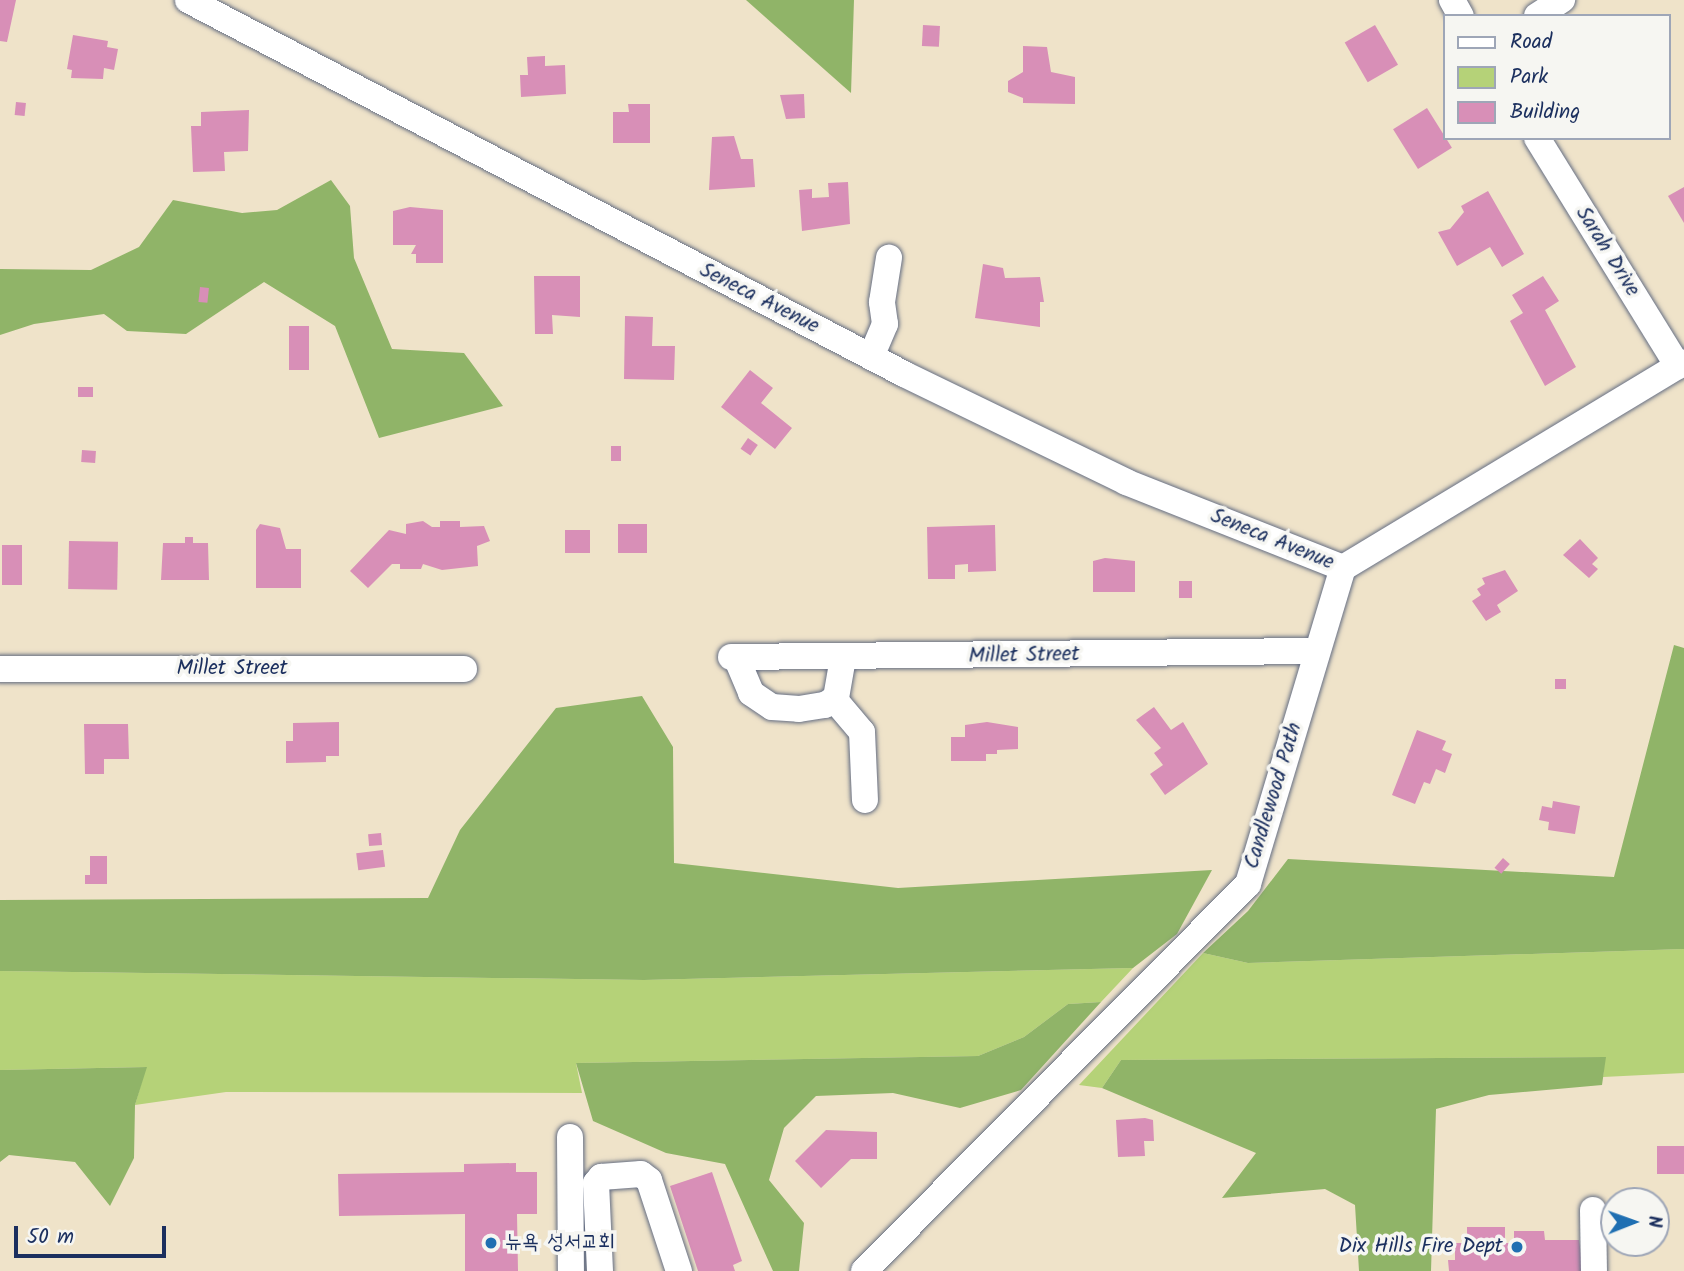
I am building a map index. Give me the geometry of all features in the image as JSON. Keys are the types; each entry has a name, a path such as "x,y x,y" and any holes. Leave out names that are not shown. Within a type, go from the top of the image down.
{"street":[{"name":"Seneca Avenue","path":"188,0 871,357 1126,482 1343,568"},
{"path":"1540,14 1562,0"},
{"name":"Sarah Drive","path":"1538,140 1681,364"},
{"path":"871,357 885,324 882,302 889,258"},
{"path":"1343,568 1681,364"},
{"name":"Candlewood Path","path":"864,1271 1248,884 1343,568"},
{"name":"Millet Street","path":"834,699 812,708 772,707 751,693 734,657 843,658 1317,651"},
{"path":"843,658 840,691 834,699 862,732 865,800"},
{"name":"Millet Street","path":"0,669 464,669"},
{"path":"570,1137 571,1271"},
{"path":"600,1271 596,1183 601,1177 641,1174 649,1180 679,1271"},
{"path":"1594,1210 1594,1271"}],"green space":[{"path":"746,0 854,0 851,93"},
{"path":"331,180 350,206 354,258 392,349 464,353 503,406 379,438 335,326 264,282 186,334 127,331 104,314 34,324 0,335 0,269 91,270 139,247 173,200 242,213 277,210"},
{"path":"1674,645 1684,648 1684,949 1248,963 1203,953 1248,911 1288,859 1614,877"},
{"path":"642,696 673,747 674,863 898,888 1212,870 1177,934 1133,968 644,980 0,971 0,900 428,898 460,830 556,708"},
{"path":"1684,949 1684,1073 1603,1077 1605,1057 1121,1060 1102,1088 1079,1085 1203,953 1248,963"},
{"path":"1133,968 1101,1002 1068,1004 1024,1037 978,1056 576,1063 582,1093 226,1092 135,1105 146,1067 0,1070 0,971 644,980"},
{"path":"1101,1002 1021,1090 960,1108 893,1093 816,1096 784,1128 769,1180 804,1223 799,1271 773,1271 725,1164 666,1153 593,1121 576,1063 978,1056 1024,1037 1068,1004"},
{"path":"1606,1057 1602,1085 1489,1095 1436,1109 1431,1271 1359,1271 1355,1205 1325,1189 1222,1198 1256,1153 1102,1088 1121,1060"},
{"path":"147,1067 135,1105 134,1158 110,1206 75,1162 9,1155 0,1162 0,1070"}],"building":[{"path":"0,0 16,0 7,42 0,41"},
{"path":"923,25 940,26 939,47 922,46"},
{"path":"1375,25 1398,65 1368,82 1345,42"},
{"path":"73,35 108,41 107,47 118,49 114,70 104,68 103,79 71,78 72,70 67,69"},
{"path":"1023,46 1047,47 1051,72 1075,77 1075,104 1023,103 1023,98 1008,92 1008,81 1023,72"},
{"path":"545,56 545,66 565,65 566,94 521,97 520,75 528,75 527,57"},
{"path":"804,94 805,118 786,119 780,95"},
{"path":"16,102 26,103 25,116 15,115"},
{"path":"628,104 650,104 650,143 613,143 613,112 629,112"},
{"path":"1427,108 1442,132 1442,140 1447,140 1452,148 1418,169 1393,129"},
{"path":"249,110 248,151 224,152 225,171 193,172 191,126 201,126 201,112"},
{"path":"734,136 741,159 753,159 755,187 709,190 712,137"},
{"path":"848,182 850,224 802,231 799,190 812,189 812,198 829,197 828,183"},
{"path":"1684,187 1684,223 1668,196"},
{"path":"1488,191 1524,254 1502,267 1490,247 1457,266 1438,232 1450,229 1464,212 1461,206"},
{"path":"410,207 443,210 443,263 416,263 416,254 411,254 416,245 393,245 393,211"},
{"path":"983,264 1003,268 1005,278 1040,277 1044,302 1040,302 1040,327 975,318"},
{"path":"534,276 580,276 580,317 552,315 553,334 535,334"},
{"path":"1543,276 1559,301 1545,310 1576,367 1545,386 1510,321 1523,313 1512,295"},
{"path":"200,287 209,288 207,303 198,302"},
{"path":"625,316 653,317 652,346 675,346 674,380 624,379"},
{"path":"289,326 309,326 309,370 289,370"},
{"path":"750,370 773,388 761,403 792,428 775,449 721,407"},
{"path":"78,387 93,387 93,397 78,397"},
{"path":"748,438 758,445 750,456 741,449"},
{"path":"611,446 621,446 621,461 611,461"},
{"path":"82,450 96,451 95,463 81,462"},
{"path":"423,521 432,527 440,527 440,521 460,521 460,527 484,526 490,541 477,546 478,566 442,570 423,564 421,569 400,569 400,564 392,564 368,588 350,571 389,530 406,534 406,524"},
{"path":"260,524 280,528 286,549 301,549 301,588 256,588 256,530"},
{"path":"618,524 647,524 647,553 618,553"},
{"path":"995,525 996,571 968,572 968,564 955,565 955,579 928,579 927,527"},
{"path":"565,530 590,530 590,553 565,553"},
{"path":"185,537 193,537 193,543 208,543 209,580 161,580 163,543 185,543"},
{"path":"1580,539 1598,558 1592,564 1598,569 1589,578 1563,555"},
{"path":"69,541 118,542 117,590 68,589"},
{"path":"2,545 22,545 22,585 2,585"},
{"path":"1105,558 1135,561 1135,592 1093,592 1093,561"},
{"path":"1505,570 1518,591 1497,605 1501,612 1486,621 1472,601 1481,595 1477,589 1485,584 1482,578"},
{"path":"1179,581 1192,581 1192,598 1179,598"},
{"path":"1555,679 1566,679 1566,689 1555,689"},
{"path":"1154,707 1171,730 1183,722 1208,764 1165,795 1150,774 1163,765 1154,753 1161,748 1136,720"},
{"path":"339,722 339,756 326,756 326,762 286,763 286,741 293,741 293,723"},
{"path":"987,722 1018,727 1018,749 997,750 997,754 986,754 986,761 951,761 951,737 965,737 965,725"},
{"path":"84,724 128,724 129,759 104,759 104,774 85,774"},
{"path":"1417,730 1446,741 1442,750 1452,754 1445,773 1436,769 1430,784 1424,782 1415,804 1392,795"},
{"path":"1553,801 1580,806 1575,834 1548,830 1549,822 1539,820 1542,806 1552,808"},
{"path":"381,833 382,845 369,846 368,834"},
{"path":"383,850 385,867 358,870 356,853"},
{"path":"90,856 107,856 107,884 85,884 85,875 90,875"},
{"path":"1503,858 1510,864 1501,874 1494,868"},
{"path":"1116,1120 1153,1120 1154,1141 1144,1141 1145,1156 1118,1157"},
{"path":"826,1130 877,1132 877,1159 851,1159 821,1188 795,1161"},
{"path":"1657,1146 1684,1146 1684,1174 1657,1174"},
{"name":"뉴욕 성서교회","path":"516,1163 516,1172 537,1172 537,1214 517,1214 518,1271 465,1271 465,1214 339,1216 338,1174 464,1172 464,1164"},
{"path":"712,1172 742,1261 733,1265 735,1271 698,1271 670,1186"},
{"name":"Dix Hills Fire Dept","path":"1467,1227 1505,1227 1505,1243 1514,1243 1514,1231 1544,1231 1545,1240 1579,1240 1583,1271 1449,1271 1448,1260 1455,1260 1455,1243 1467,1243"}],"place":[{"name":"뉴욕 성서교회","path":"491,1243"},
{"name":"Dix Hills Fire Dept","path":"1517,1247"}]}
